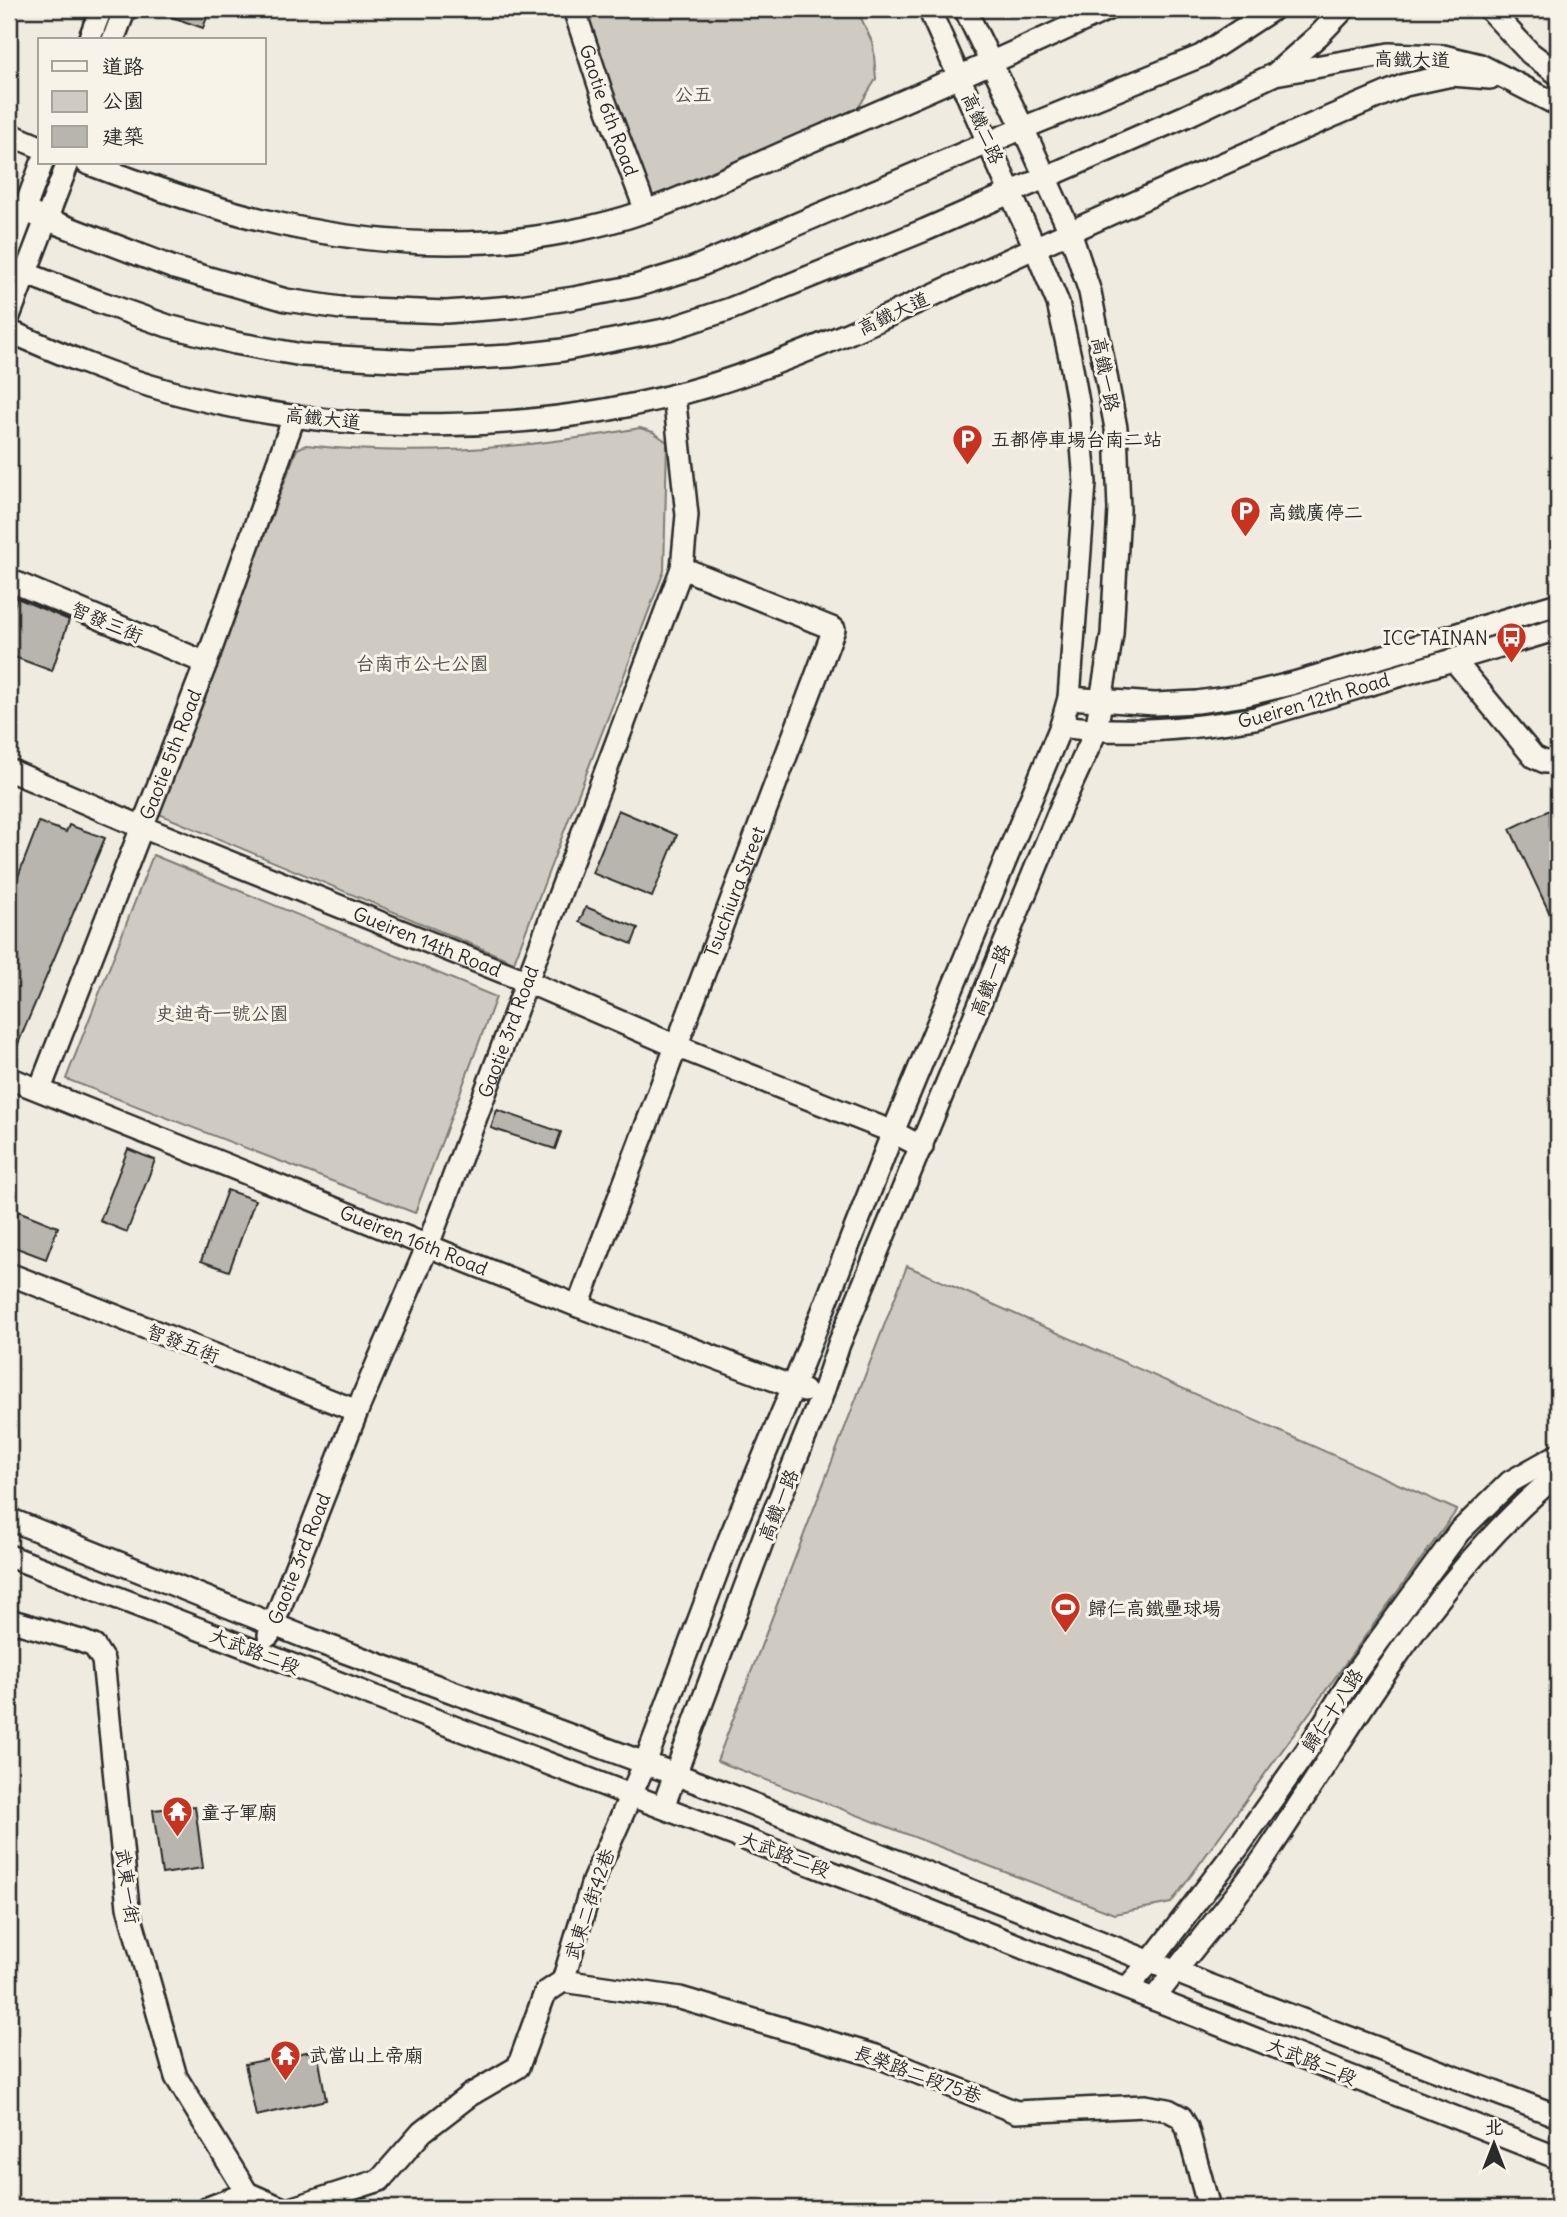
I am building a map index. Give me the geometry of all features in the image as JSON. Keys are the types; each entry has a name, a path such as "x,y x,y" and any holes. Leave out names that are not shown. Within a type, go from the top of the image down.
{"street":[{"path":"90,38 101,9"},
{"path":"114,38 125,9"},
{"name":"Gaotie 6th Road","path":"574,9 602,94 646,211"},
{"name":"高鐵二路","path":"929,9 1035,247"},
{"name":"高鐵二路","path":"965,9 1024,128"},
{"path":"90,164 154,188 245,216 312,232 378,241 436,243 488,242 544,236 646,211 991,64 1108,9"},
{"path":"16,208 174,268 286,300 341,308 396,311 446,312 513,307 636,286 694,268 1201,55 1273,9"},
{"name":"高鐵大道","path":"1275,74 1344,9"},
{"path":"1489,9 1530,53 1558,74"},
{"name":"高鐵大道","path":"17,270 168,326 235,343 302,355 412,361 511,356 563,350 657,331 785,289 1012,192 1275,74 1389,54 1443,56 1480,65 1514,80"},
{"name":"高鐵大道","path":"9,331 102,370 170,391 294,417 412,425 548,417 674,395 738,376 817,347 1035,247 1405,85 1452,75 1514,80"},
{"path":"1514,80 1558,105"},
{"name":"高鐵一路","path":"663,1807 765,1534 821,1398 839,1344 1061,807 1096,731 1112,634 1119,510 1116,428 1090,292 1070,232 1024,128"},
{"path":"9,134 38,146"},
{"path":"9,251 16,208 41,164"},
{"path":"9,316 17,270 46,220 68,164"},
{"name":"高鐵一路","path":"630,1795 645,1763 729,1540 793,1387 892,1132 1061,726 1069,698 1085,483 1079,408 1070,357 1058,303 1035,247"},
{"name":"Gaotie 3rd Road","path":"262,1653 357,1411 428,1245 682,568 687,515 674,395"},
{"name":"Gaotie 5th Road","path":"40,1089 206,663 294,417"},
{"name":"Tsuchiura Street","path":"578,1306 834,629 682,568"},
{"name":"智發三街","path":"9,580 206,663"},
{"name":"Gueiren 12th Road","path":"1069,698 1101,702 1166,703 1245,695 1294,683 1558,604"},
{"name":"Gueiren 12th Road","path":"1061,726 1096,731 1159,731 1255,718 1558,629"},
{"path":"1453,659 1534,757 1545,762 1558,762"},
{"name":"Gueiren 14th Road","path":"9,770 142,827 528,982 676,1046 892,1132 922,1147"},
{"name":"Gueiren 16th Road","path":"9,1078 578,1306 821,1398"},
{"name":"智發五街","path":"9,1274 357,1411"},
{"name":"歸仁十八路","path":"1127,1988 1239,1846 1307,1750 1356,1672 1459,1532 1510,1482 1558,1455"},
{"name":"歸仁十八路","path":"1154,1999 1266,1854 1391,1663 1473,1557 1521,1505 1558,1474"},
{"name":"大武路二段","path":"9,1519 274,1625 677,1775 1150,1962 1528,2107 1558,2116"},
{"name":"大武路二段","path":"9,1556 663,1807 1558,2158"},
{"name":"武東一街","path":"9,1619 94,1646 103,1660 128,1907 176,2077 247,2193"},
{"name":"武東二街42巷","path":"293,2208 380,2180 422,2132 470,2095 518,2067 545,1993 563,1981 593,1881 630,1795"},
{"name":"長榮路二段75巷","path":"563,1981 680,1998 876,2056 1016,2112 1145,2106 1168,2110 1181,2117 1187,2127 1209,2208"},
{"path":"208,2208 247,2193 281,2208"}],"path":[{"path":"1420,2208 1489,2208"}],"green space":[{"name":"公五","path":"574,9 857,9 873,44 876,79 847,126 642,206"},
{"name":"台南市公七公園","path":"640,428 653,432 667,442 664,571 514,962 159,814 297,449 306,445 390,451 473,449 557,441"},
{"name":"史迪奇一號公園","path":"153,855 496,997 415,1213 66,1079"},
{"name":"歸仁高鐵壘球場","path":"907,1266 1457,1510 1171,1903 1114,1914 717,1761"}],"building":[{"path":"155,9 210,9 203,28"},
{"path":"17,598 69,620 52,671 9,655 9,621"},
{"path":"1558,806 1558,931 1510,829"},
{"path":"618,810 677,835 652,897 592,873"},
{"path":"39,822 66,832 69,825 105,838 9,1065 9,900"},
{"path":"586,907 638,928 632,944 579,922"},
{"path":"497,1110 561,1132 555,1149 491,1128"},
{"path":"128,1149 155,1160 127,1232 100,1221"},
{"path":"227,1190 255,1200 229,1271 201,1261"},
{"path":"18,1211 58,1227 46,1259 9,1245 9,1235"},
{"name":"童子軍廟","path":"195,1806 203,1868 162,1874 153,1810"},
{"name":"武當山上帝廟","path":"317,2050 326,2100 256,2116 245,2064"}],"place":[{"name":"五都停車場台南二站","path":"968,466"},
{"name":"高鐵廣停二","path":"1245,539"},
{"name":"ICC TAINAN","path":"1511,665"},
{"name":"歸仁高鐵壘球場","path":"1065,1635"},
{"name":"童子軍廟","path":"178,1839"},
{"name":"武當山上帝廟","path":"286,2082"}]}
